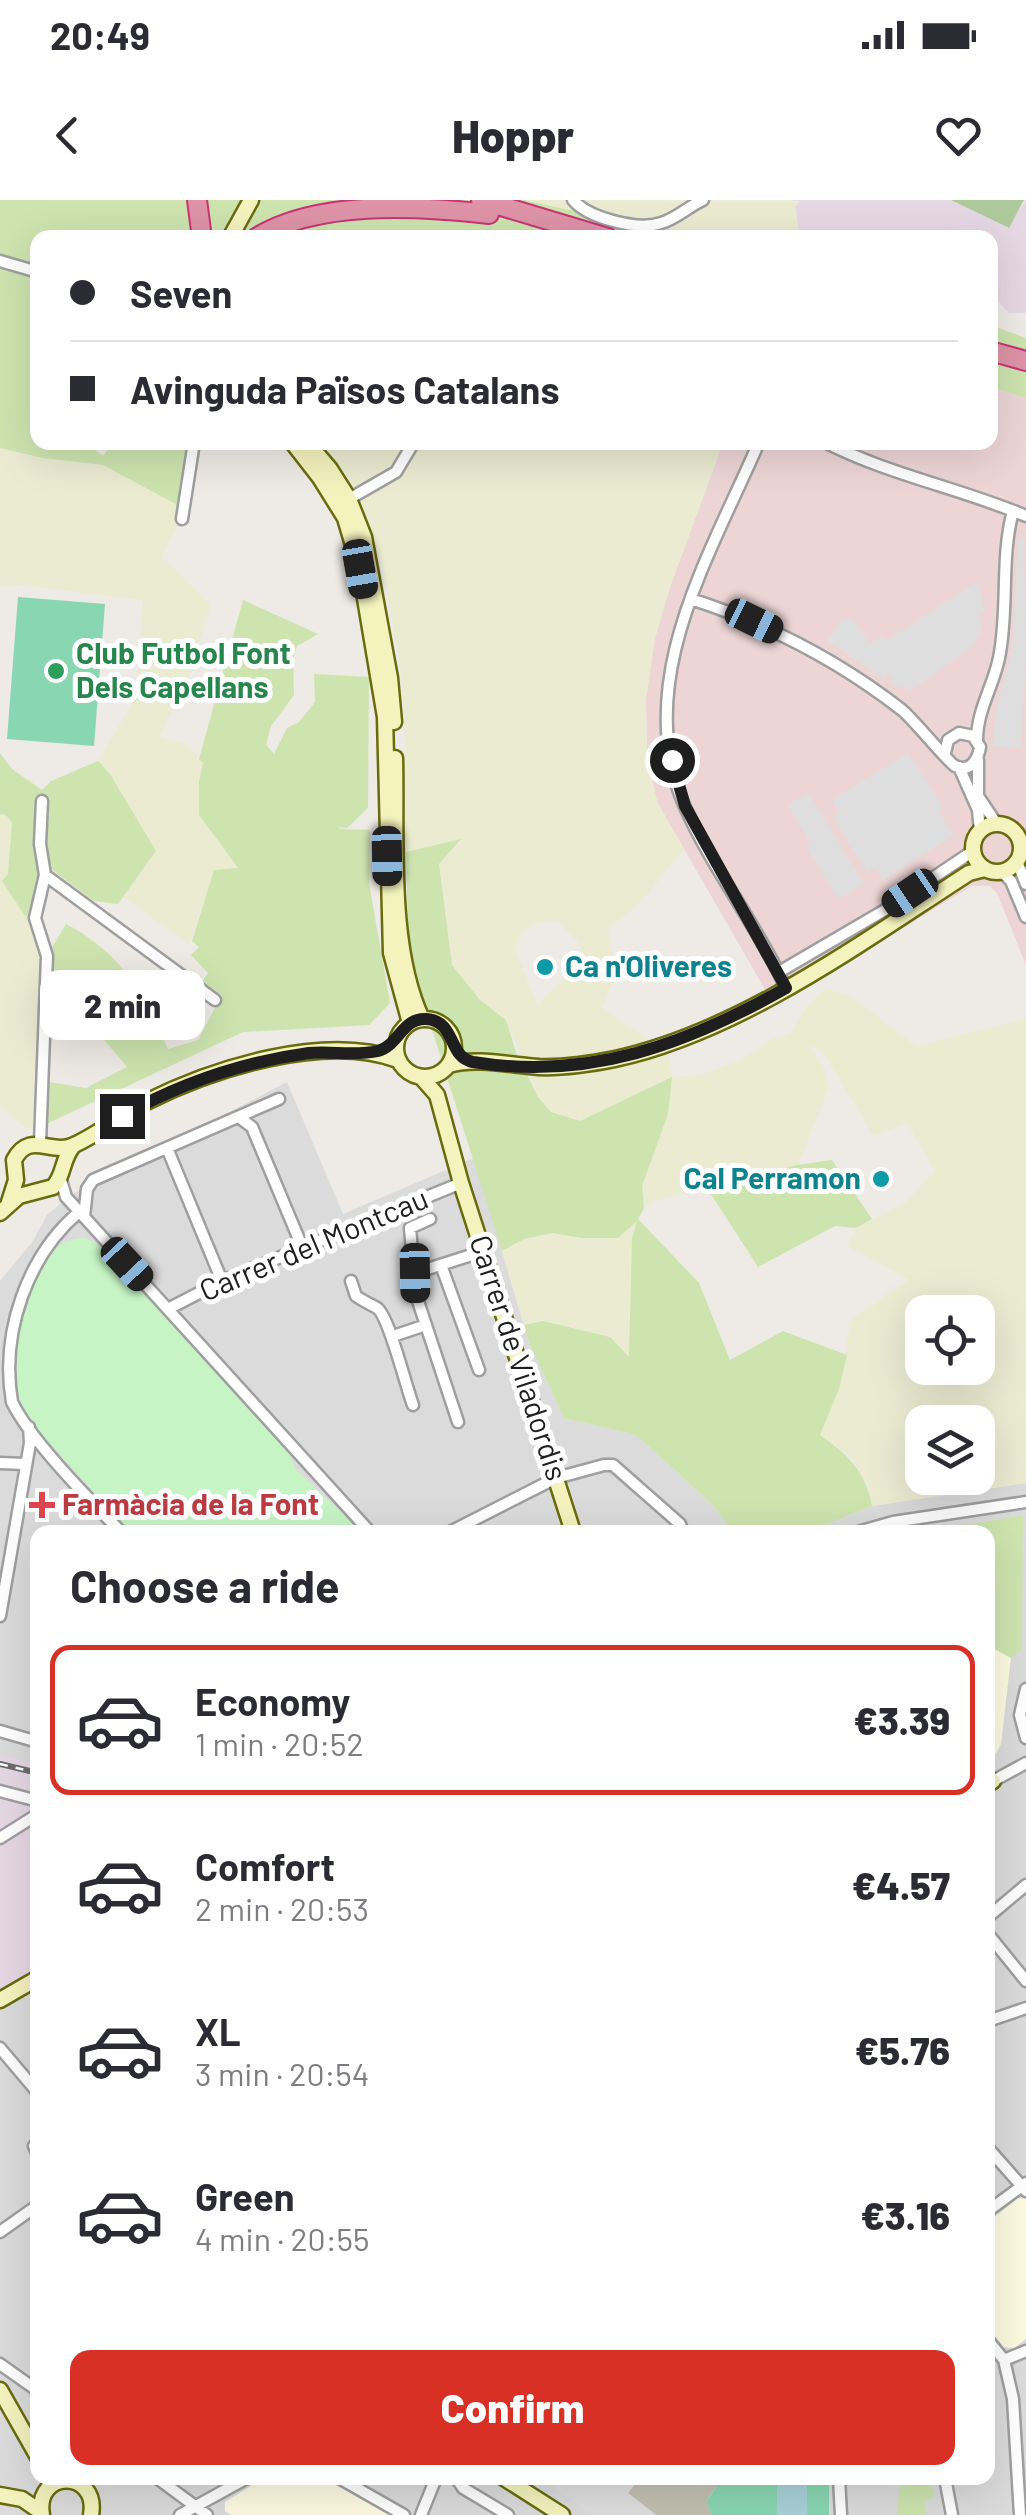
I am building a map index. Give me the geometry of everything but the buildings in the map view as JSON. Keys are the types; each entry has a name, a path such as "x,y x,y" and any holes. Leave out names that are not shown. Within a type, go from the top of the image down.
{"highway":[{"path":"197,200 201,230"},
{"path":"440,200 576,230"},
{"path":"266,230 282,218 328,204 362,202 485,207 546,230"},
{"path":"998,353 1026,361"},
{"path":"998,364 1026,373"}],"street":[{"path":"234,230 251,200"},
{"path":"572,200 582,210 620,223 650,224 661,224 703,200"},
{"path":"0,261 30,270"},
{"path":"182,519 193,450"},
{"path":"298,450 345,518 360,569 385,717 388,932 396,976 416,1021"},
{"path":"314,450 348,499 364,537 390,678 401,949 416,1021"},
{"path":"348,499 396,472 409,450"},
{"path":"756,450 678,634 668,686 668,736 685,806 778,972 792,984"},
{"path":"844,450 901,474 989,500 1026,516"},
{"path":"996,824 978,796 977,718 999,658 1007,534 1013,511"},
{"path":"691,598 754,621 812,649 905,713 949,762 959,767 973,764 978,758"},
{"path":"945,754 948,740 959,733 968,733 977,740"},
{"path":"959,767 978,810 980,831"},
{"path":"42,801 40,844 45,875 35,918 47,956 54,1158 48,1190"},
{"path":"976,863 974,840 980,831 996,824 1020,828 1026,884"},
{"path":"1002,872 1021,850"},
{"path":"778,972 976,863 1002,872 1011,881 1026,918"},
{"path":"422,1078 467,1061 546,1067 614,1059 696,1034 792,984 976,863"},
{"path":"45,875 216,1000"},
{"path":"373,1052 397,1040 416,1021 436,1022 446,1028 454,1049 467,1061"},
{"path":"397,1040 398,1060"},
{"path":"437,1095 454,1049"},
{"path":"54,1158 148,1101 208,1075 282,1057 326,1051 373,1052 398,1060 437,1095"},
{"name":"Carrer de Viladordis","path":"437,1095 571,1525"},
{"path":"0,1616 30,1443 29,1426 9,1393 2,1360 4,1326 12,1297 54,1233 82,1214 86,1189 93,1180 280,1099"},
{"path":"240,1118 252,1128 304,1249"},
{"path":"30,1192 16,1180 12,1168 16,1156 28,1145 54,1158 66,1197"},
{"path":"167,1148 222,1281"},
{"path":"5,1207 16,1180"},
{"name":"Carrer del Montcau","path":"168,1309 222,1281 462,1183"},
{"path":"5,1207 30,1192 48,1190 66,1197 364,1525"},
{"path":"430,1218 410,1228 416,1295 458,1422"},
{"path":"415,1273 484,1251"},
{"path":"441,1264 479,1370"},
{"path":"351,1282 356,1296 376,1308 393,1336 394,1352 413,1405"},
{"path":"393,1336 426,1325"},
{"path":"0,1396 115,1525"},
{"path":"0,1463 24,1464"},
{"path":"464,1525 556,1478 612,1465 680,1525"},
{"path":"882,1525 1026,1502"},
{"path":"1026,1689 1020,1715 1026,1738"},
{"path":"0,1731 30,1740"},
{"path":"995,1779 1026,1763"},
{"path":"0,1791 30,1799"},
{"path":"0,1838 30,1819"},
{"path":"995,1911 1026,1885"},
{"path":"995,1943 1026,1982"},
{"path":"0,2000 30,1983"},
{"path":"995,2019 1026,2008"},
{"path":"0,2048 30,2084"},
{"path":"995,2155 1025,2187 995,2206"},
{"path":"0,2232 30,2211"},
{"path":"995,2349 1004,2360 1013,2399 1020,2515"},
{"path":"1004,2360 1025,2353"},
{"path":"0,2364 30,2385"},
{"path":"0,2390 30,2443"},
{"path":"1013,2399 1026,2393"},
{"path":"80,2485 90,2496"},
{"path":"90,2515 94,2485"},
{"path":"166,2485 206,2515"},
{"path":"180,2515 233,2485"},
{"path":"351,2485 404,2515"},
{"path":"421,2515 432,2485"},
{"path":"460,2485 508,2515"},
{"path":"515,2485 562,2515"},
{"path":"840,2485 841,2515"},
{"path":"946,2485 952,2515"},
{"path":"22,2499 45,2487"},
{"path":"0,2495 22,2499 41,2513 45,2487"}],"shaded area":[{"path":"789,200 951,200 1008,228 1026,200 1026,313 1009,313 998,301 998,230 799,230 795,206 799,201"},
{"path":"998,389 1026,398 1026,965 997,893 990,886 972,886 774,1005 657,802 647,754 646,699 655,638 720,450 998,450"},
{"path":"1024,533 1026,660 1021,748 993,746 997,706 1012,651 1018,541"},
{"path":"978,581 984,611 977,619 982,623 972,647 910,691 901,685 897,688 888,673 884,679 827,640 842,620 853,620 870,644 883,636 887,640"},
{"path":"908,753 943,807 938,811 954,835 883,880 875,868 867,872 833,817 839,812 832,800"},
{"path":"808,793 864,884 839,899 806,847 811,843 788,805"},
{"path":"287,1082 343,1214 474,1158 530,1345 564,1418 636,1435 714,1506 726,1525 30,1525 30,1778 0,1771 0,1281 33,1241 47,1215 71,1195"},
{"path":"1026,1483 1026,2515 0,2515 0,1995 30,1979 30,2485 995,2485 995,1525 825,1525 872,1506 946,1495 995,1495 995,1488"},
{"path":"995,1649 1011,1658 1001,1744 995,1755"},
{"path":"0,1755 30,1762 30,1979 0,1995"},
{"path":"1018,2198 1026,2199 1026,2339 1014,2348 1001,2347 995,2339 995,2216"},
{"path":"253,2485 341,2485 393,2515 231,2515 225,2511 225,2502"},
{"path":"634,2485 718,2485 707,2499 711,2515 656,2515 628,2493"},
{"path":"634,2485 628,2493 656,2515 591,2515 553,2486"}],"green space":[{"path":"0,200 524,200 569,210 588,207 652,221 671,230 30,230 30,450 95,450 103,456 108,450 184,450 192,456 185,509 103,465 42,458 0,448"},
{"path":"524,200 800,201 795,206 799,230 674,230 588,207 569,210"},
{"path":"951,200 1024,200 1009,228"},
{"path":"998,328 1026,338 1026,398 998,389"},
{"path":"0,448 42,458 103,465 185,509 162,557 211,604 183,693 160,737 187,744 203,763 199,815 238,869 214,871 189,945 124,897 156,851 98,761 136,697 143,600 18,585 0,587"},
{"path":"327,450 720,450 670,587 655,638 646,699 647,754 657,802 684,849 640,903 608,929 616,973 602,1008 667,1052 672,1077 701,1075 739,1061 770,1040 792,1033 804,1010 825,989 850,995 916,1046 1026,1019 1026,1483 995,1488 995,1405 905,1405 905,1495 946,1495 872,1506 868,1484 851,1457 820,1435 839,1389 851,1319 909,1280 848,1246 856,1228 906,1202 935,1171 907,1123 874,1136 824,1054 808,1044 823,1066 829,1087 798,1165 655,1201 644,1208 642,1186 668,1114 671,1078 579,1121 551,1112 538,1097 506,1020 479,999 452,965 439,864 459,841 406,852 400,665 382,566 356,495","holes":["557,921 578,941 587,962 569,973 538,1005 515,950 520,935 537,923"]},
{"name":"Club Futbol Font Dels Capellans","path":"18,597 105,604 94,746 7,739"},
{"path":"243,600 318,634 297,646 293,660 294,695 271,726 266,745 274,754 287,728 299,722 315,702 314,674 369,677 368,808 347,828 338,827 341,829 370,830 369,883 390,1003 369,1025 243,1032 42,1126 42,1081 86,1088 127,1067 47,972 47,956 66,924 102,948 129,977 168,1049 198,1040 222,995 202,982 208,973 191,955 199,947 192,941 214,870 238,868 199,815 203,763 199,759"},
{"path":"0,753 12,769 42,790 51,781 98,761 110,774 156,851 118,904 94,901 51,869 42,849 45,875 35,918 25,916 2,881 8,874 12,822 0,814"},
{"path":"0,814 12,821 8,874 35,918 47,956 42,1126 29,1130 0,1107"},
{"path":"461,839 439,864 452,965 479,999 506,1020 516,1052 538,1097 551,1112 580,1121 672,1077 668,1114 642,1186 644,1208 638,1219 699,1283 730,1360 783,1331 847,1355 839,1389 820,1435 854,1465 872,1506 825,1525 726,1525 714,1506 636,1435 564,1418 524,1325 543,1321 610,1337 629,1357 632,1238 637,1221 618,1238 552,1233 524,1239 502,1251 421,995 408,933 406,852"},
{"path":"832,1160 872,1219 856,1228 835,1226 758,1267 707,1188"},
{"path":"638,1219 632,1239 630,1358 610,1337 543,1321 524,1325 502,1252 523,1239 552,1233 581,1238"},
{"path":"85,1238 102,1247 289,1452 295,1469 355,1525 123,1525 27,1417 12,1371 14,1344 31,1281 45,1257 69,1241"},
{"path":"1023,1515 1022,1650 1011,1658 995,1649 995,1525 967,1525"},
{"path":"718,2485 829,2485 829,2515 711,2515 707,2500"},
{"path":"899,2485 931,2485 934,2498 924,2500 926,2515 897,2515"}],"water":[{"path":"777,2485 807,2485 807,2515 777,2515"}],"railway":[{"path":"0,1764 30,1771"}],"place":[{"name":"Club Futbol Font Dels Capellans","path":"56,671"},
{"name":"Ca n'Oliveres","path":"545,967"},
{"name":"Cal Perramon","path":"881,1179"},
{"name":"Farmàcia de la Font","path":"42,1505"}],"route":[{"path":"122,1116 208,1075 252,1063 326,1051 382,1050 397,1040 407,1025 418,1020 432,1020 446,1028 454,1049 467,1061 546,1067 583,1065 680,1041 727,1021 786,988 685,806 672,760"}]}
